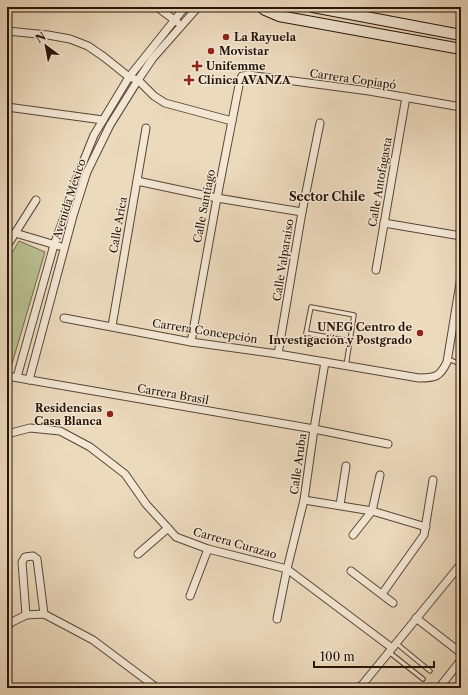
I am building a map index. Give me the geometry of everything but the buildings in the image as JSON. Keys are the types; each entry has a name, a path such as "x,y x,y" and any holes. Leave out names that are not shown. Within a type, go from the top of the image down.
{"street":[{"path":"156,7 182,25"},
{"name":"Avenida México","path":"17,377 54,245 73,187 94,135 129,77 185,7"},
{"name":"Avenida México","path":"29,380 64,248 87,172 110,125 138,80 153,58 198,7"},
{"path":"261,7 279,16 461,49"},
{"path":"313,7 461,35"},
{"path":"7,31 70,39 88,46 129,77 138,80 154,96 165,103 232,121"},
{"name":"Carrera Copiapó","path":"242,76 249,75 370,91 461,107"},
{"name":"Calle Santiago","path":"191,342 217,198 242,76"},
{"name":"Calle Antofagasta","path":"376,270 406,97"},
{"path":"7,107 103,120"},
{"name":"Calle Valparaíso","path":"278,354 302,212 320,123"},
{"name":"Calle Arica","path":"112,326 146,128"},
{"path":"137,181 217,198 302,212"},
{"path":"7,246 36,200"},
{"path":"384,223 461,236"},
{"path":"15,233 64,248"},
{"path":"447,359 461,277"},
{"name":"Carrera Concepción","path":"64,318 191,342 278,354 419,378 430,378 437,376 443,370 447,359"},
{"name":"Calle Aruba","path":"277,619 287,568 304,500 325,362"},
{"name":"Carrera Brasil","path":"7,376 314,429 388,444"},
{"name":"Carrera Curazao","path":"7,434 30,428 60,431 90,446 125,474 146,504 176,537 208,549 287,568"},
{"path":"340,505 346,466"},
{"path":"353,536 372,510 380,475"},
{"path":"382,594 424,535 433,480"},
{"path":"304,500 372,510 426,527"},
{"path":"138,554 168,528"},
{"path":"190,596 208,549"},
{"path":"26,615 22,562 25,557 33,556 37,559 44,614"},
{"path":"357,688 362,685 461,564"},
{"path":"287,568 392,648"},
{"path":"351,571 393,603"},
{"path":"7,626 26,615 44,614 93,640 157,688"},
{"path":"416,618 461,653"},
{"path":"439,688 461,660"}],"lane":[{"path":"346,366 350,341 354,315 311,307 306,333 350,341"},
{"path":"447,359 458,363"},
{"path":"392,648 430,671"},
{"path":"392,648 423,679"}],"green space":[{"path":"19,241 45,252 11,367 7,366 7,261"}],"place":[{"name":"La Rayuela","path":"226,37"},
{"name":"Movistar","path":"211,51"},
{"name":"Unifemme","path":"197,66"},
{"name":"Clínica AVANZA","path":"189,80"},
{"name":"UNEG Centro de Investigación y Postgrado","path":"420,333"},
{"name":"Residencias Casa Blanca","path":"110,414"}],"district":[{"name":"Sector Chile","path":"327,197"}]}
